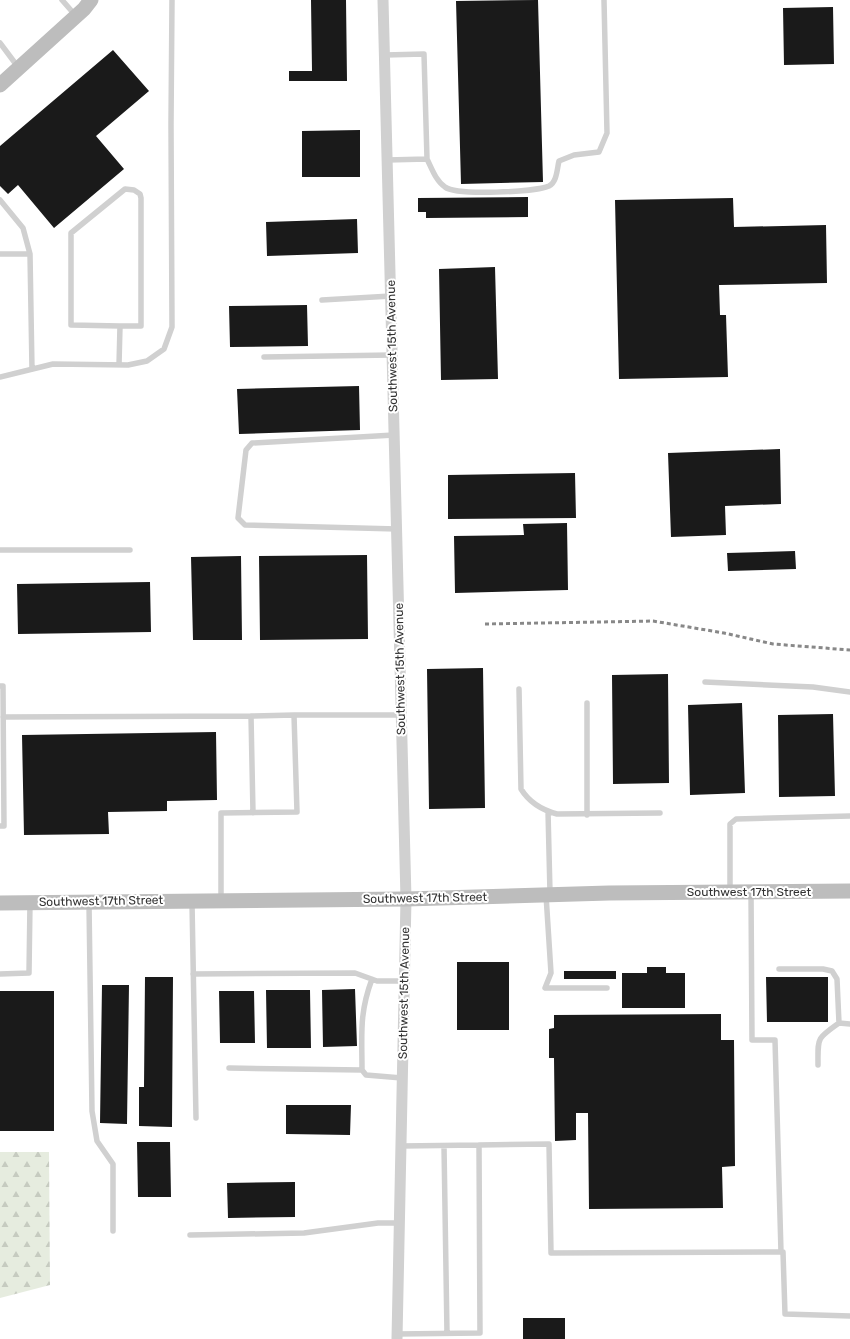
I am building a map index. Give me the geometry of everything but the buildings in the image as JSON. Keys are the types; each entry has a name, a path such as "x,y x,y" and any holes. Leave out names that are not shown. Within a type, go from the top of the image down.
{"main road":[{"path":"0,84 76,16 91,0"},
{"name":"Southwest 17th Street","path":"0,902 406,899 548,895 850,891"}],"street":[{"name":"Southwest 15th Avenue","path":"383,0 406,899 397,1336"}],"lane":[{"path":"62,0 76,16"},
{"path":"0,377 53,364 119,365 147,361 164,349 172,327 172,0"},
{"path":"385,55 424,54 427,159 434,174 446,188 463,192 495,192 539,189 550,185 555,179 560,161 574,155 599,152 607,133 604,0"},
{"path":"0,43 19,68"},
{"path":"387,160 427,159"},
{"path":"125,189 134,190 140,194 141,198 141,326 120,326 71,325 71,233 125,189"},
{"path":"0,200 23,228 30,254 32,369"},
{"path":"0,254 30,254"},
{"path":"322,300 391,296"},
{"path":"119,365 120,326"},
{"path":"264,357 392,354"},
{"path":"394,435 252,443 246,450 238,518 245,525 397,529"},
{"path":"0,550 130,550"},
{"path":"704,682 814,687 850,692"},
{"path":"0,686 3,686 4,826 0,826"},
{"path":"519,688 521,789 527,798 548,811 557,814 660,813"},
{"path":"586,703 587,814"},
{"path":"3,717 401,714"},
{"path":"220,900 220,813 297,812 294,715"},
{"path":"251,716 253,812"},
{"path":"548,811 548,895 551,973 545,988 607,988"},
{"path":"730,892 730,824 736,819 850,816"},
{"path":"750,892 752,1040 775,1040 781,1252 783,1252 785,1314 850,1316"},
{"path":"192,901 196,1118"},
{"path":"0,974 29,973 30,902"},
{"path":"89,902 92,1111 97,1141 113,1164 113,1231"},
{"path":"779,969 822,969 832,971 837,979 839,1023"},
{"path":"193,974 331,972 356,973 377,981 404,981"},
{"path":"372,979 364,1001 362,1018 362,1070 366,1075 402,1078"},
{"path":"818,1066 818,1043 821,1036 839,1023 850,1024"},
{"path":"229,1068 362,1070"},
{"path":"401,1146 549,1144 551,1253 781,1252"},
{"path":"397,1336 480,1333 479,1145"},
{"path":"444,1146 447,1333"},
{"path":"190,1235 304,1233 378,1223 399,1223"}],"green space":[{"path":"0,1152 49,1152 50,1285 0,1298"}],"railway":[{"path":"485,624 653,621 724,633 773,644 850,650"}]}
